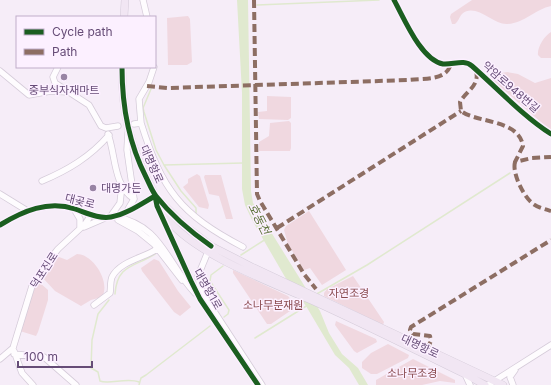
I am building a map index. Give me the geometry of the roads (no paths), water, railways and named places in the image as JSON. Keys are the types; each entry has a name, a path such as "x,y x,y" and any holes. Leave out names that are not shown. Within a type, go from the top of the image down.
{"main road":[{"path":"124,16 126,0"},
{"name":"대명항로","path":"122,68 122,96 128,133 155,196 210,248 288,290 320,304 486,385"},
{"name":"대명항로","path":"210,248 316,296 503,385"}],"street":[{"path":"143,0 148,16"},
{"name":"약암로948번길","path":"394,0 413,35 431,59 443,64 468,63 498,91 551,134"},
{"path":"58,68 53,80 68,92 89,105 99,123 106,128 118,175 122,185 134,199"},
{"name":"대명항로","path":"154,68 150,82 139,99 141,123 152,157 170,190 183,206 211,230 243,247"},
{"path":"0,71 29,95 36,95 51,91 68,92"},
{"path":"134,124 141,123"},
{"path":"106,128 118,126"},
{"path":"126,212 134,199 127,150 128,133"},
{"path":"42,181 67,170 87,157 109,135"},
{"path":"110,217 120,203 122,185"},
{"path":"0,194 26,210"},
{"name":"대곶로","path":"0,225 26,210 59,206 91,215 110,217 126,212 155,196"},
{"name":"대명항1로","path":"155,196 157,206 200,299 258,385"},
{"path":"74,209 80,219 80,229 110,217 130,220 143,227 163,246 190,288"},
{"name":"덕포진로","path":"13,348 32,286 50,258 80,229 91,215"},
{"path":"110,217 138,231 158,249 176,275 200,299"},
{"name":"대명항1로","path":"210,248 198,276 200,287 208,302 262,385"},
{"path":"94,305 110,293 112,277 117,270 128,263 158,249"},
{"path":"486,385 495,381 551,345"},
{"path":"1,356 13,348 22,373 33,385"},
{"path":"14,354 44,357 76,385"},
{"path":"513,385 510,377 519,366"},
{"path":"465,374 470,385"}],"water":[{"name":"호동천","path":"237,0 248,0 251,191 253,203 320,311 329,333 342,354 358,368 368,385 359,385 349,368 335,355 306,306 285,277 245,205 242,189 242,93"}],"waterway":[{"path":"257,5 379,0"},
{"path":"151,89 143,108 156,150 164,165 243,163"},
{"path":"164,165 181,191 196,208 196,214"},
{"path":"315,295 367,265 510,173"},
{"name":"호동천","path":"241,255 266,239"},
{"path":"115,294 116,284 123,272 134,264 155,254"},
{"path":"223,266 211,275 210,281 229,310 228,314 224,317"},
{"path":"109,300 98,314 92,340 91,368 98,372 100,381 108,382 129,380 139,382"},
{"path":"255,338 308,305"},
{"path":"139,385 141,378 210,326"}],"place":[{"name":"중부식자재마트","path":"64,77"},
{"name":"대명가든","path":"93,188"}],"park label":[{"name":"자연조경","path":"349,293"},
{"name":"소나무분재원","path":"273,305"},
{"name":"소나무조경","path":"412,373"}]}
